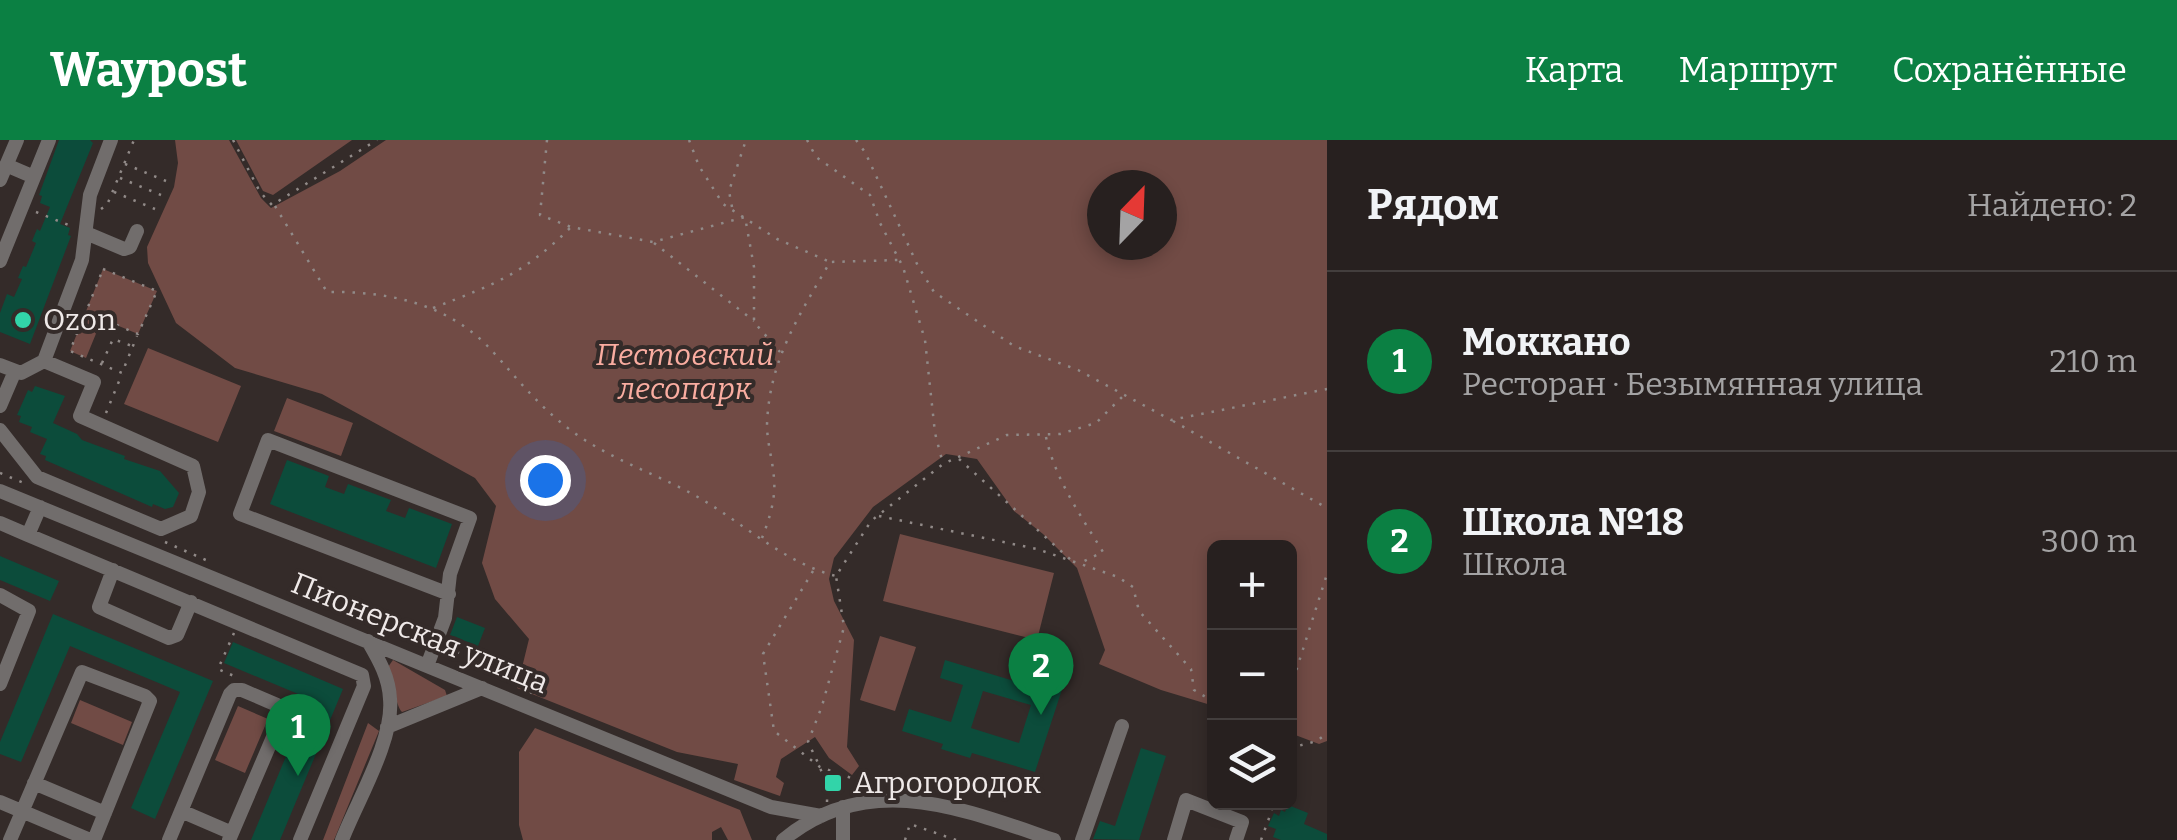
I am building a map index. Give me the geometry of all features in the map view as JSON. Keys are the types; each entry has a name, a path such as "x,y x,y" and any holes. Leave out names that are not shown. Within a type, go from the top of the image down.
{"street":[{"path":"0,180 18,140"},
{"path":"0,261 49,140"},
{"path":"0,406 7,368 28,372 44,361 82,260 92,186 111,140"},
{"path":"6,165 34,178"},
{"path":"86,226 124,249 130,247 137,231"},
{"path":"0,430 37,476 161,529 188,519 199,492 193,466 80,416 94,382 44,361"},
{"path":"427,666 448,607 449,594 450,574 470,518 268,440 240,514 449,594"},
{"name":"Пионерская улица","path":"0,490 772,807 824,815"},
{"path":"28,534 40,507"},
{"path":"0,523 357,671 364,680 300,840"},
{"path":"112,570 99,607 152,631 174,639 191,602"},
{"path":"0,596 29,611 0,684"},
{"path":"342,840 387,727 391,702 388,685 368,642"},
{"path":"0,802 22,811 92,840 150,701 82,672 79,676 22,811 10,840 0,836"},
{"path":"387,727 482,688"},
{"path":"169,840 181,811 230,694 242,690 277,705 282,716 231,836 181,811"},
{"path":"1082,840 1122,726"},
{"path":"34,783 105,812"},
{"path":"784,840 844,807 888,800 925,800 1054,840"},
{"path":"1174,840 1186,800 1242,822 1236,840"},
{"path":"843,840 844,807"}],"path":[{"path":"22,206 86,226 107,205 134,140"},
{"path":"232,140 272,205 377,140"},
{"path":"547,140 540,215 571,226 652,242 745,216"},
{"path":"689,140 699,166 723,204 777,238 830,262 900,260"},
{"path":"732,208 728,191 746,140"},
{"path":"808,140 816,158 870,195 900,260 925,340 935,433 944,464"},
{"path":"856,140 866,152 918,266 934,292 1014,346 1078,370 1327,508"},
{"path":"124,164 166,180"},
{"path":"118,178 160,195"},
{"path":"113,192 155,209"},
{"path":"275,206 328,292 367,292 434,308 453,318 492,350 525,392 570,430 710,504 813,570 836,576"},
{"path":"745,216 754,267 755,323"},
{"path":"434,308 493,286 538,260 571,226"},
{"path":"652,242 755,323 780,352"},
{"path":"761,540 770,518 775,484 767,426 775,364 830,262"},
{"path":"101,425 156,290 103,269 70,351 122,373"},
{"path":"86,312 138,334"},
{"path":"102,364 112,338 133,347"},
{"path":"1172,420 1327,388"},
{"path":"824,815 827,791 808,742 844,627 836,576 871,522 944,464 1008,435 1060,434 1096,423 1124,395"},
{"path":"1045,434 1049,452 1074,504 1103,552 1076,565"},
{"path":"958,458 1076,565"},
{"path":"0,473 31,486"},
{"path":"878,516 1038,549 1118,577 1133,587 1140,611 1191,669 1194,690 1207,698"},
{"path":"160,540 208,561"},
{"path":"813,570 763,654 774,732 820,768"},
{"path":"1297,668 1327,574"},
{"path":"436,643 499,669 540,699"},
{"path":"1297,746 1327,733"},
{"path":"1260,840 1272,810"},
{"path":"904,840 910,824 956,840"},
{"path":"928,840 932,832"},
{"path":"936,840 938,834"}],"green space":[{"name":"Пестовский лесопарк","path":"175,140 229,140 261,198 271,208 340,171 386,140 1327,140 1327,741 1319,744 1297,736 1297,540 1207,540 1207,704 1099,664 1105,650 1077,568 1014,511 977,459 946,454 873,507 834,558 829,579 834,601 854,640 847,747 859,766 852,775 829,758 815,737 781,759 776,777 784,783 780,796 734,780 738,764 677,752 517,688 529,639 495,599 482,563 496,506 475,478 322,394 235,368 176,323 148,263 147,247 174,187 178,163"},
{"path":"236,140 352,140 273,195 263,191"},
{"path":"103,269 157,291 138,334 102,319 86,358 70,351"},
{"path":"148,348 241,386 218,442 124,404"},
{"path":"287,398 353,423 341,456 274,431"},
{"path":"900,534 1054,573 1037,640 883,601"},
{"path":"880,636 916,647 895,711 860,700"},
{"path":"393,660 445,690 447,696 402,712 388,667"},
{"path":"80,700 132,722 123,745 71,723"},
{"path":"238,706 268,719 245,773 215,760"},
{"path":"368,723 379,731 334,840 323,840"},
{"path":"535,728 740,810 752,840 728,840 721,827 712,832 712,840 523,840 519,825 519,752"}],"building":[{"path":"59,140 93,143 60,224 70,228 71,236 30,344 0,332 0,313 7,294 14,297 22,279 18,278 36,243 32,241 50,207 40,203 39,195"},
{"path":"35,386 65,396 53,423 82,440 125,456 124,459 160,471 179,493 173,507 152,507 45,460 46,456 40,454 47,439 30,432 32,427 19,422 21,416 17,415 28,390 32,392"},
{"path":"287,460 329,476 325,487 344,494 348,484 391,500 386,511 405,518 409,508 452,524 436,568 270,504"},
{"path":"0,556 59,581 50,601 0,580"},
{"path":"53,614 213,681 155,819 131,808 180,692 161,684 70,646 21,762 0,754 0,742"},
{"path":"457,617 485,628 478,646 450,635"},
{"path":"233,642 343,689 280,840 251,840 310,699 224,663"},
{"path":"1047,655 1071,662 1035,772 972,753 970,758 941,749 943,744 902,731 909,709 951,722 963,685 940,678 945,660 1037,688","holes":["983,691 1031,705 1019,743 971,728"]},
{"path":"1141,748 1166,756 1139,840 1093,839 1100,821 1115,826"},
{"path":"1297,809 1308,813 1304,824 1327,834 1327,840 1273,837 1276,829 1268,826 1274,813 1279,816 1281,810"}],"place":[{"name":"Ozon","path":"23,320"},
{"name":"Школа №18","path":"1041,715"},
{"name":"Моккано","path":"298,776"},
{"name":"Агрогородок","path":"833,783"}]}
